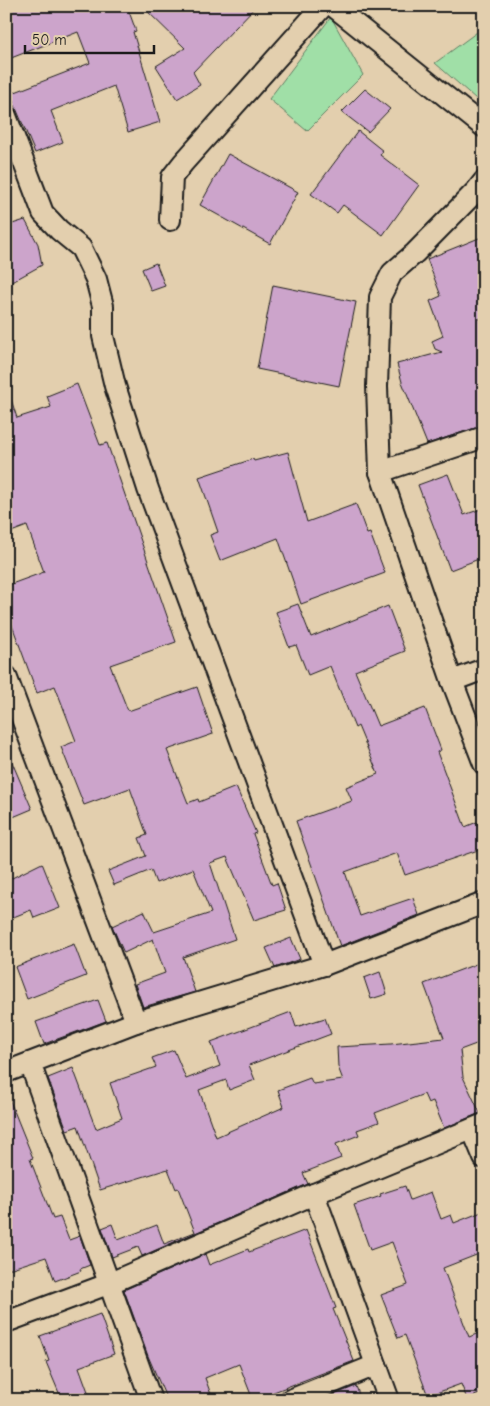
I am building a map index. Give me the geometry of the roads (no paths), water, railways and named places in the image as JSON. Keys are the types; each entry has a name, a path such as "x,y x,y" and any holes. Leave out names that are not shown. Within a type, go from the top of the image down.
{"street":[{"path":"170,220 172,177 183,162 323,6"},
{"path":"333,6 484,127"},
{"path":"6,116 44,213 59,230 81,248 96,279 103,306 103,336 115,386 148,489 324,965"},
{"path":"484,181 415,253 392,273 380,297 377,386 380,472 452,681 484,764"},
{"path":"380,472 484,437"},
{"path":"452,681 484,669"},
{"path":"6,676 136,1022"},
{"path":"6,1072 136,1022 324,965 484,903"},
{"path":"30,1063 151,1400"},
{"path":"6,1322 108,1284 314,1194 478,1126 484,1158"},
{"path":"314,1194 389,1400"},
{"path":"290,1400 376,1364"}]}
